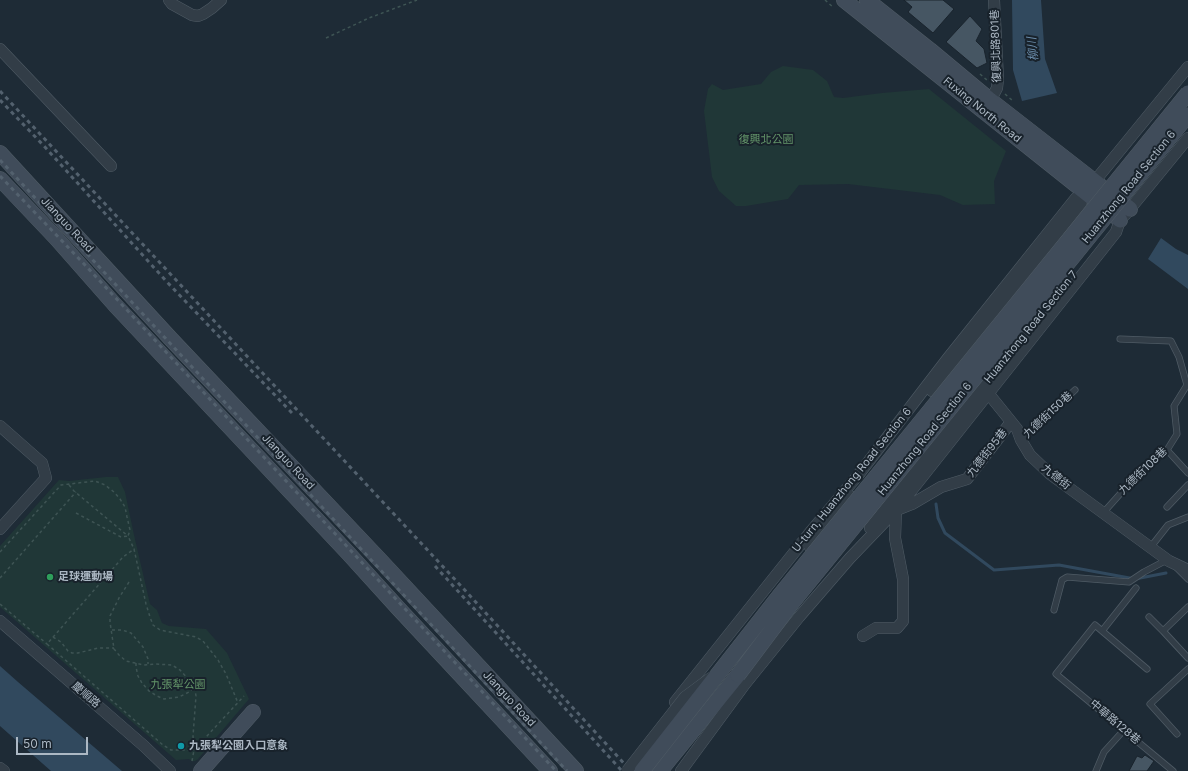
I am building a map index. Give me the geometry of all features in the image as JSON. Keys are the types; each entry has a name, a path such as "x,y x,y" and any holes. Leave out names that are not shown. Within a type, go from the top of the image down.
{"street":[{"path":"169,0 172,4 192,15 198,16 212,8 221,0"},
{"name":"Fuxing North Road","path":"844,0 987,106 1090,187 1130,209"},
{"name":"Fuxing North Road","path":"867,0 930,50 987,106"},
{"name":"復興北路801巷","path":"987,106 997,88 998,79 994,0"},
{"path":"0,49 111,166"},
{"name":"Huanzhong Road Section 6","path":"786,599 796,564 816,532 861,477 951,361 1081,203 1090,187 1188,67"},
{"name":"Huanzhong Road Section 6","path":"676,771 717,720 728,703 738,675 786,599 1188,93"},
{"name":"Huanzhong Road Section 6","path":"627,771 685,696 720,672 786,599 1188,115"},
{"name":"Huanzhong Road Section 7","path":"786,599 827,578 892,507 1112,227 1130,209 1188,138"},
{"name":"Jianguo Road","path":"0,153 170,338 386,566 576,771"},
{"name":"Jianguo Road","path":"0,179 56,238 115,305 550,771"},
{"name":"Fuxing North Road","path":"1090,187 1120,220"},
{"name":"九德街","path":"951,361 985,390 1017,429 1021,440 1030,455 1050,474 1150,548 1169,561 1188,570"},
{"name":"九德街95巷","path":"892,507 912,504 941,487 967,480 1011,422"},
{"path":"0,426 42,463 46,478 0,529"},
{"path":"861,477 892,507 895,538 903,579 903,621 897,628 876,628 863,636"},
{"path":"682,771 745,684 848,556 816,532"},
{"name":"U-turn, Huanzhong Road Section 6","path":"659,771 643,757 642,751 644,741 816,532"},
{"name":"慶順路","path":"0,621 144,746 170,771"},
{"path":"642,771 720,672"},
{"path":"659,771 738,675"},
{"path":"197,766 253,712"},
{"path":"0,768 4,771"}],"lane":[{"name":"九德街108巷","path":"1102,513 1146,465 1167,450 1177,434 1174,406 1187,385 1179,357 1170,341 1120,339"},
{"name":"九德街150巷","path":"1021,440 1075,390"},
{"path":"1167,450 1188,473"},
{"path":"1167,507 1188,485"},
{"path":"1150,548 1168,525 1188,517"},
{"path":"1054,610 1062,580 1067,577 1129,582 1163,562 1169,561 1188,579"},
{"path":"1136,588 1102,631 1147,669"},
{"path":"1163,631 1188,607"},
{"path":"1149,617 1188,658"},
{"name":"中華路128巷","path":"1102,631 1095,625 1056,674 1173,771"},
{"path":"1177,734 1150,704 1188,669"},
{"path":"1096,771 1104,752 1124,730"}],"path":[{"path":"326,38 369,18 417,0"},
{"path":"0,552 61,485 69,484 95,481 105,485 114,492 124,507 130,530 128,536"},
{"path":"69,484 76,492 128,536 134,549 146,604 153,625 160,630 196,636 203,641 218,660 226,674 238,703"},
{"path":"0,578 76,492"},
{"path":"76,513 121,537 128,536"},
{"path":"47,644 123,557 134,549"},
{"path":"129,582 110,616 112,642 114,648 126,661 172,665 180,670 191,682 196,696 193,736 197,766"},
{"path":"0,604 163,745 171,750 194,750 244,696"},
{"path":"111,630 122,630 131,634 143,647 148,659 148,664"},
{"path":"53,637 61,642 68,651 72,653 98,648 114,648"},
{"path":"136,663 138,676 142,683 149,691 157,696 164,699 179,697 194,688"}],"green space":[{"name":"復興北公園","path":"783,66 813,70 827,81 834,97 843,98 929,89 1006,151 994,181 995,204 963,205 940,195 848,184 799,185 788,199 746,206 736,206 719,191 712,177 704,111 708,89 712,84 723,90 761,84 771,72"},
{"name":"九張犁公園","path":"118,477 125,492 150,604 157,610 162,623 169,626 206,629 227,653 249,699 195,761 189,759 176,760 0,607 0,546 59,480 69,481"}],"water":[{"name":"柳川","path":"1012,0 1041,0 1045,59 1057,93 1022,101 1013,70"},
{"path":"1161,238 1176,249 1188,255 1188,289 1148,259"},
{"path":"0,666 122,771 51,771 0,726"}],"building":[{"path":"904,0 943,0 954,9 933,33 908,12 912,7"},
{"path":"970,16 982,29 976,41 984,49 987,63 977,68 946,42"},
{"path":"1145,755 1154,761 1147,771 1129,771 1137,756 1142,758"}],"waterway":[{"path":"936,504 938,518 945,533 994,570 1059,565 1135,579 1166,573"}],"railway":[{"path":"0,91 461,586 631,771"},
{"path":"0,100 44,146 167,282 292,413"},
{"path":"0,160 567,771"},
{"path":"0,176 85,265 556,771"},
{"path":"435,566 622,771"}],"place":[{"name":"足球運動場","path":"50,577"},
{"name":"九張犁公園入口意象","path":"181,746"}]}
